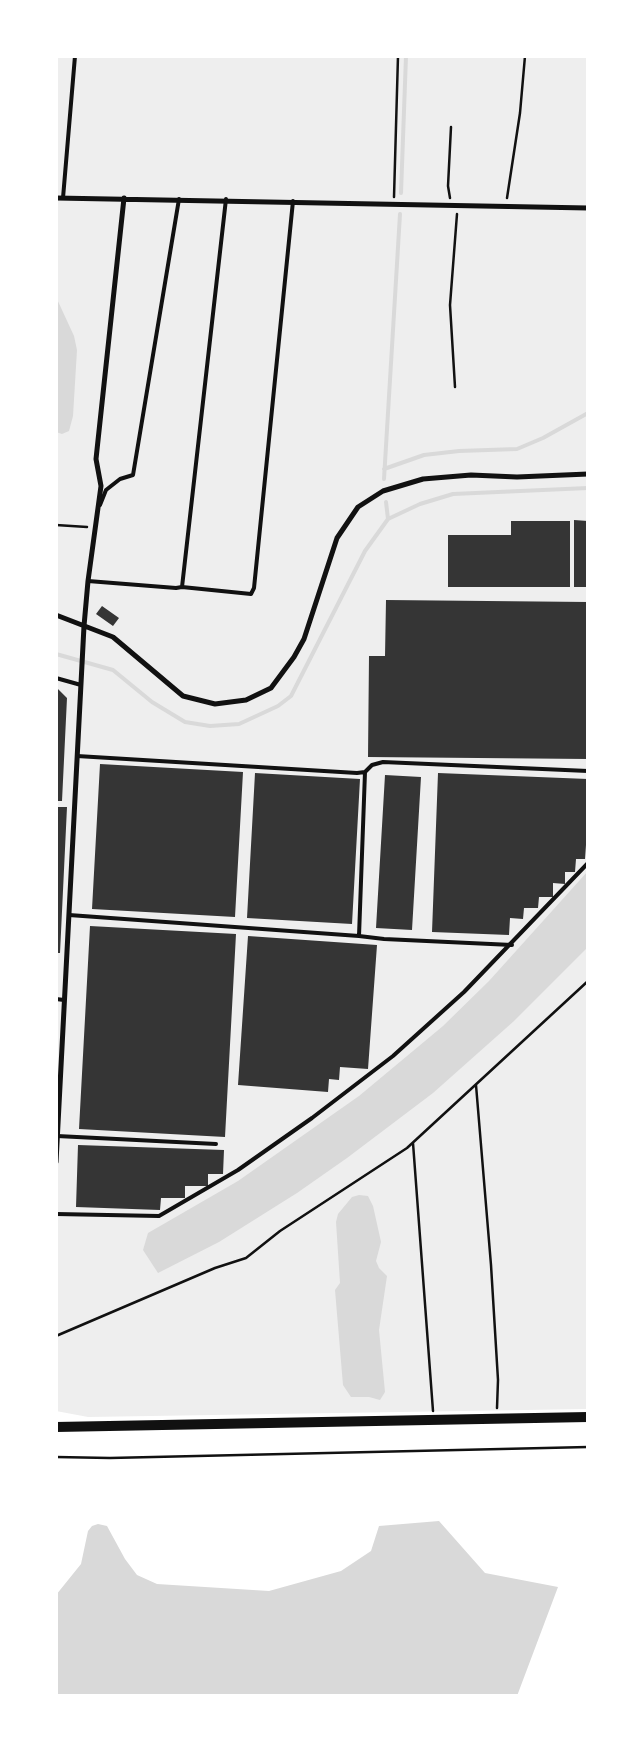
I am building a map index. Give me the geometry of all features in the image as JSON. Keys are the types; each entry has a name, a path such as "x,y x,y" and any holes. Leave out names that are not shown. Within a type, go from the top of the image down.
{"main road":[{"path":"56,1427 588,1417"},
{"path":"56,1422 89,1425"}],"street":[{"path":"56,198 588,208"},
{"path":"56,1162 84,626 94,527 101,486 96,459 124,198"},
{"path":"56,614 113,637 183,696 215,704 246,700 271,688 294,657 304,639 337,538 358,507 383,491 423,479 471,475 517,477 588,474"}],"lane":[{"path":"63,198 75,56"},
{"path":"96,515 106,490 120,479 133,475 179,199"},
{"path":"182,586 226,200"},
{"path":"88,581 176,588 182,586 251,594 254,588 294,201"},
{"path":"56,678 81,685"},
{"path":"78,756 365,772"},
{"path":"359,936 365,772 372,764 383,762 588,771"},
{"path":"56,1214 159,1216 202,1192 312,1118 393,1056 464,992 512,945 588,863"},
{"path":"69,915 359,936 384,940 512,945"},
{"path":"56,999 64,1000"},
{"path":"58,1136 216,1144"}],"path":[{"path":"393,203 398,56"},
{"path":"507,206 509,178 520,113 525,56"},
{"path":"451,127 448,186 455,205 450,305 455,386"},
{"path":"56,525 94,527"},
{"path":"56,1336 216,1268 246,1258 280,1231 412,1143 588,981"},
{"path":"476,1085 492,1265 498,1380 497,1416"},
{"path":"412,1143 433,1416"},
{"path":"56,1456 127,1458 588,1448"}],"shaded area":[{"path":"56,56 588,56 588,1409 88,1417 56,1411"},
{"path":"56,297 74,336 77,350 73,416 69,431 62,434 56,432"},
{"path":"588,871 588,947 514,1021 433,1093 347,1158 297,1193 219,1242 158,1273 143,1250 148,1233 238,1181 359,1096 443,1026 489,981"},
{"path":"359,1195 368,1196 373,1206 381,1242 376,1261 379,1268 387,1276 379,1330 385,1392 380,1400 369,1397 351,1397 343,1385 335,1290 340,1283 336,1222 338,1214 352,1197"},
{"path":"439,1521 485,1573 558,1587 517,1696 56,1696 56,1595 81,1564 88,1531 92,1526 98,1524 107,1526 125,1559 137,1575 157,1584 269,1591 341,1571 371,1551 379,1526"}],"building":[{"path":"574,520 588,521 588,587 574,587"},
{"path":"511,521 570,521 570,587 448,587 448,535 511,535"},
{"path":"386,600 588,602 588,759 368,757 369,656 385,656"},
{"path":"102,606 119,618 113,626 96,614"},
{"path":"56,687 67,698 62,801 56,801"},
{"path":"100,764 243,772 235,917 92,909"},
{"path":"255,773 360,779 352,924 247,918"},
{"path":"438,773 588,779 588,845 586,845 585,859 576,859 575,872 565,872 565,884 553,883 553,897 539,897 538,908 524,908 523,919 510,918 509,935 432,932"},
{"path":"385,775 421,777 412,930 376,928"},
{"path":"56,807 67,807 60,953 56,953"},
{"path":"90,926 236,934 225,1137 79,1129"},
{"path":"248,936 377,945 368,1069 340,1067 339,1080 329,1079 328,1092 238,1085"},
{"path":"78,1145 224,1150 223,1174 208,1174 208,1186 185,1186 185,1198 161,1198 160,1210 76,1207"}],"waterway":[{"path":"401,193 406,56"},
{"path":"384,479 400,214"},
{"path":"384,469 424,455 459,451 517,449 543,438 588,413"},
{"path":"56,654 113,670 152,702 185,722 210,726 239,724 278,706 291,696 365,551 388,519 420,504 453,494 588,488"},
{"path":"386,502 388,519"}]}
